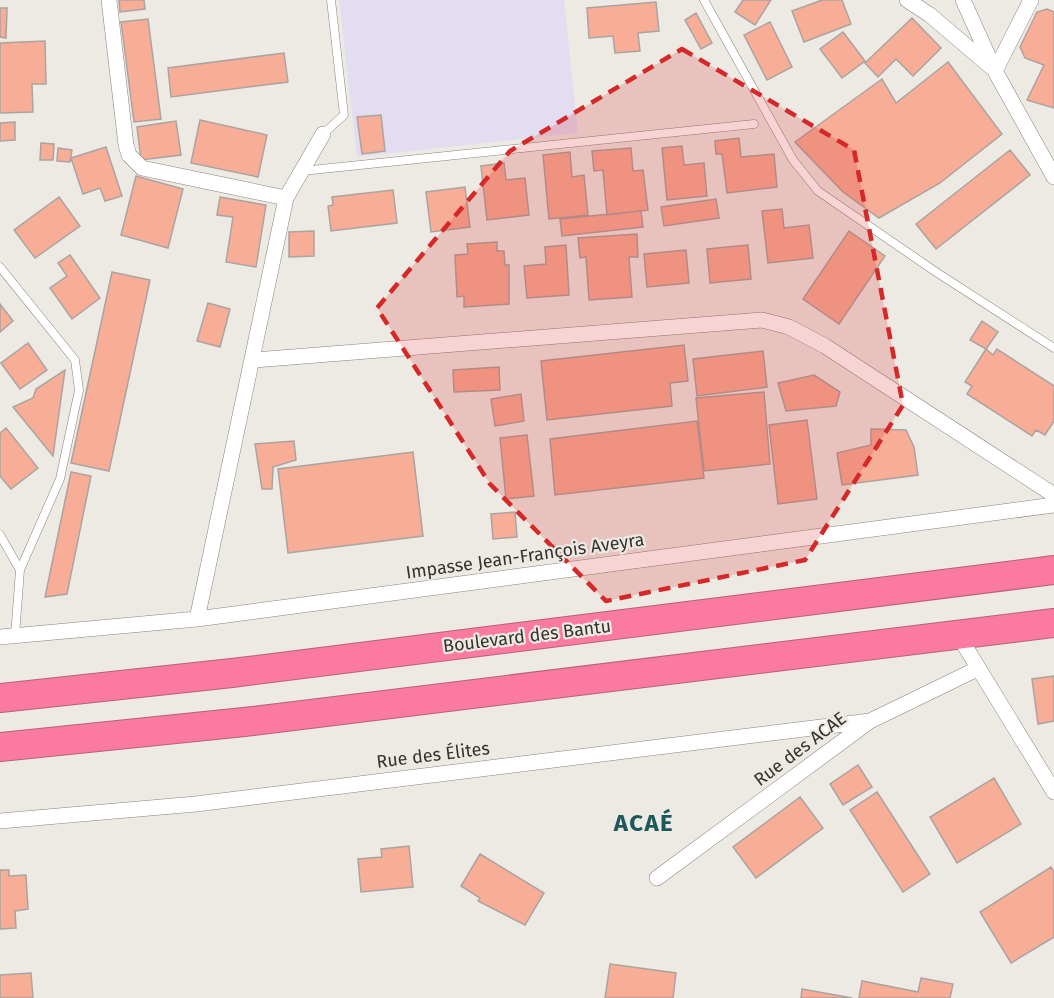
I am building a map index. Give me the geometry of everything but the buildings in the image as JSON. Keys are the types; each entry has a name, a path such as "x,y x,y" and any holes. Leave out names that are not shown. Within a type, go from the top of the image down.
{"highway":[{"name":"Boulevard des Bantu","path":"0,698 232,673 1054,570"},
{"path":"0,747 256,721 957,633 1054,623"}],"street":[{"path":"109,0 126,145 135,162 142,168 286,198"},
{"path":"907,0 930,15 995,71"},
{"path":"963,0 995,71 1054,177"},
{"path":"995,71 1031,0"},
{"path":"197,619 254,360 286,198 323,134"},
{"path":"254,360 762,320 789,327 825,346 1054,495"},
{"name":"Impasse Jean-François Aveyra","path":"8,637 197,619 1054,506"},
{"path":"957,633 976,669 1054,792"},
{"name":"Rue des ACAE","path":"657,878 870,721 976,669"},
{"name":"Rue des Élites","path":"0,821 196,804 870,721"}],"lane":[{"path":"323,134 344,115 331,0"},
{"path":"704,0 794,160 818,191 936,272 1054,348"},
{"path":"300,171 754,124"},
{"path":"0,267 75,360 79,390 60,479 20,570 8,637"},
{"path":"0,536 20,570"}],"highlighted area":[{"path":"682,49 854,150 903,405 805,560 606,601 490,484 377,308 510,151"}],"shaded area":[{"path":"339,0 564,0 578,133 357,157"}],"district":[{"name":"ACAÉ","path":"644,823"}]}
